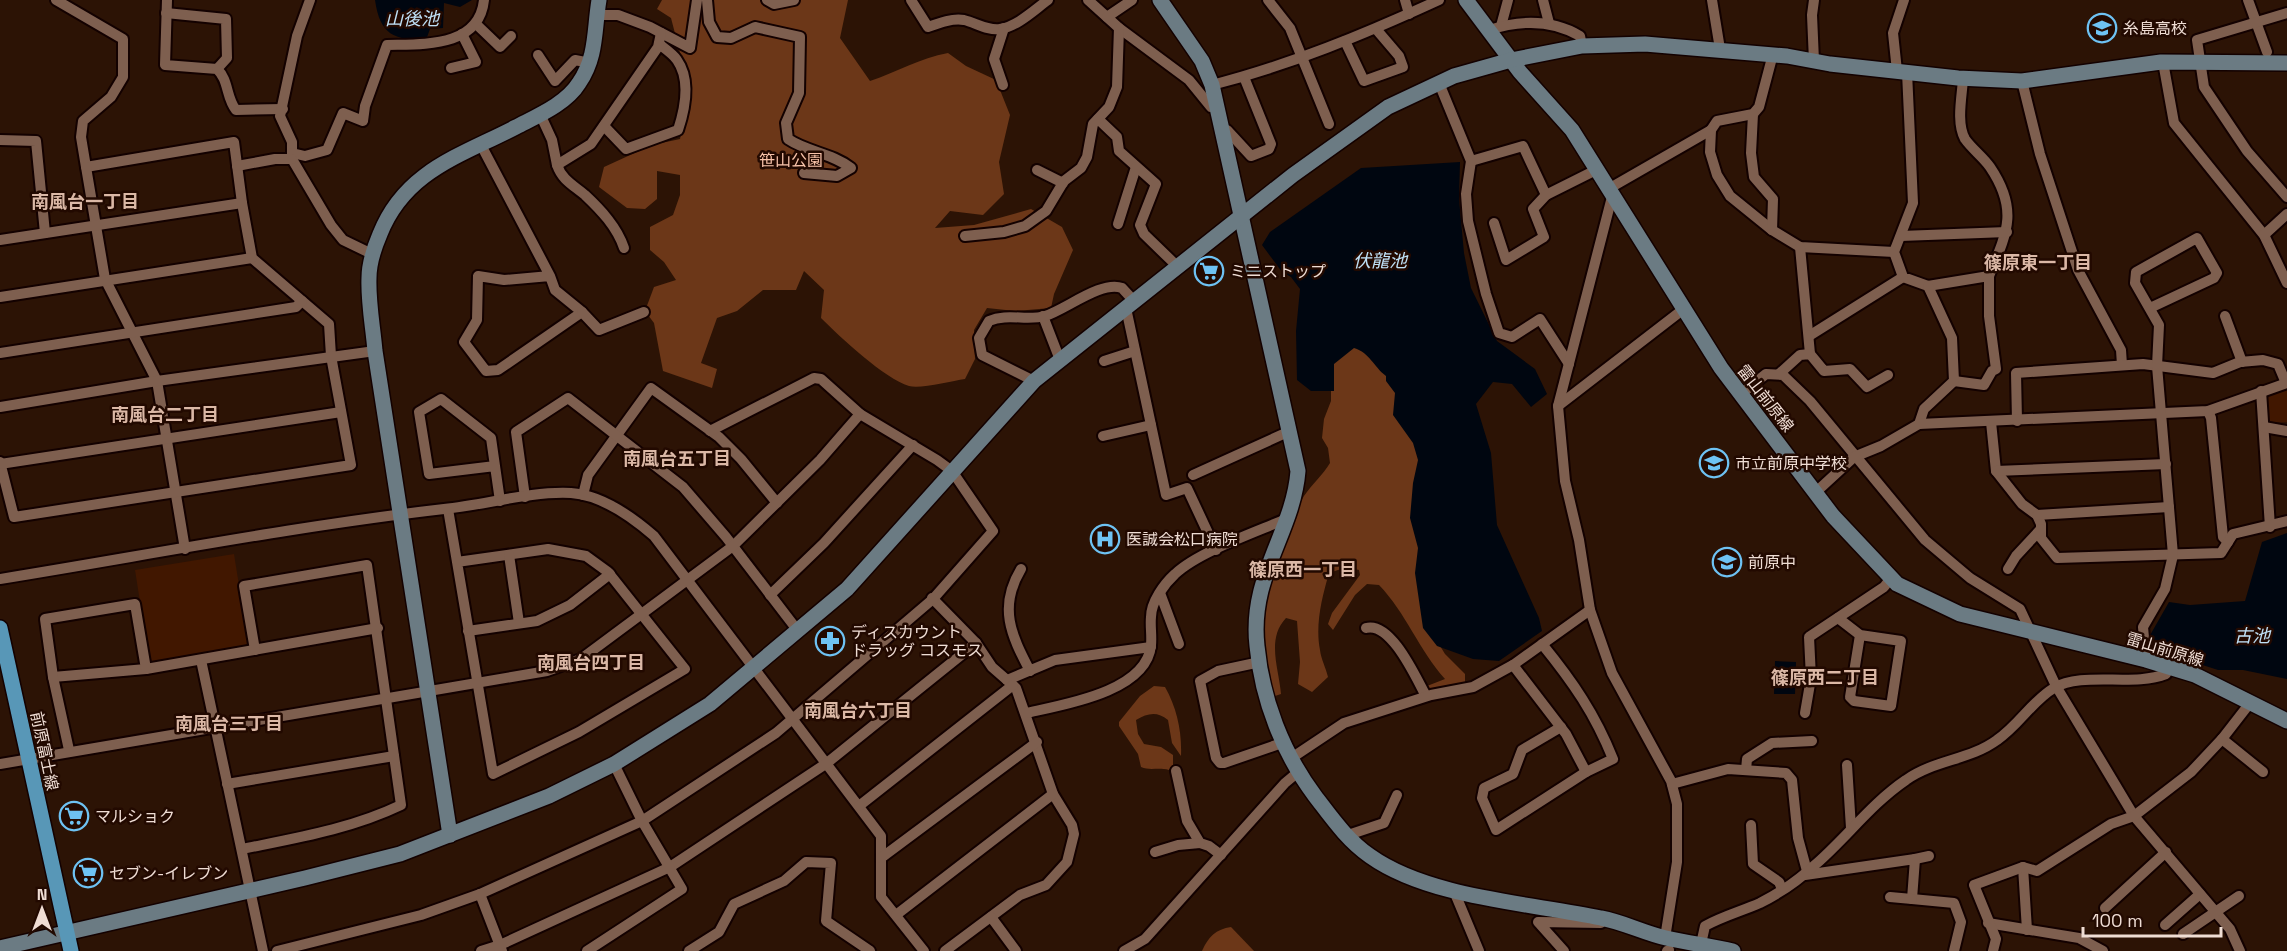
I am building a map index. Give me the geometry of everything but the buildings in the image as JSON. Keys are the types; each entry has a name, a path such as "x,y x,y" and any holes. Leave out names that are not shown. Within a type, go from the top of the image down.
{"main road":[{"name":"前原富士線","path":"0,628 71,951"}],"street":[{"path":"56,0 123,39 123,77 111,97 83,121 81,137 105,279 157,381 185,549"},
{"path":"166,0 165,65 217,69 223,75 231,93 231,104 236,110 283,109"},
{"path":"310,0 297,36 280,116 292,142 292,156 331,225 343,240 372,254"},
{"path":"237,165 305,156 327,150 343,113 363,121 365,106 387,45 421,44 457,38 476,24 481,16 484,0"},
{"path":"450,835 375,351 369,279 372,254 387,215 405,191 434,167 540,114 564,99 579,84 590,63 595,46 597,8 618,15 660,38 690,48 697,0"},
{"path":"707,0 709,22 717,37 731,38 755,27 800,37 799,93 786,123 788,139 810,152 834,158 851,168 837,176 804,173"},
{"path":"767,0 774,4 794,0"},
{"path":"911,0 928,27 949,20 963,20 985,28 1004,28 1048,0"},
{"path":"1088,0 1119,28 1189,80 1211,107 1216,106"},
{"path":"1107,17 1132,0"},
{"path":"1160,0 1202,62 1212,85 1298,471 1286,519 1261,581 1256,645 1282,743 1294,766 1345,836 1371,857 1400,872 1454,891 1604,918 1668,948 1701,944 1733,951"},
{"path":"1268,0 1290,28 1329,124"},
{"path":"1405,0 1409,14"},
{"path":"1212,85 1244,77 1345,41 1439,0"},
{"name":"雷山前原線","path":"1466,0 1495,28 1511,60 1572,130 1721,368 1833,516 1891,578 1927,600 1960,614 2033,634 2146,660 2195,675 2287,721"},
{"path":"1495,28 1508,0"},
{"path":"1543,0 1549,23"},
{"path":"1712,0 1720,49"},
{"path":"1814,0 1812,15 1814,61"},
{"path":"1903,277 1894,252 1912,203 1902,71 1893,33 1904,0"},
{"path":"2248,0 2267,52"},
{"path":"166,13 226,19 227,58 217,69"},
{"path":"2287,13 2197,40 2198,62 2204,87 2247,151 2287,197"},
{"path":"1495,28 1549,23 1580,36 1582,46"},
{"path":"476,24 500,47 511,36"},
{"path":"1003,85 994,59 1004,28"},
{"path":"965,236 1004,232 1025,226 1046,211 1063,183 1081,168 1087,157 1091,130 1109,107 1117,87 1119,28"},
{"path":"1345,41 1364,81 1403,67 1399,56 1376,29"},
{"path":"451,68 476,62 462,34"},
{"path":"557,165 591,144 660,38"},
{"path":"604,126 626,149 678,130 686,105 685,86 678,60 660,38"},
{"path":"2,945 67,933 400,854 549,796 614,764 710,704 756,668 847,589 1034,381 1293,175 1388,107 1454,76 1511,60 1582,46 1645,44 1773,54 1963,79 2022,81 2163,62 2287,63"},
{"path":"1668,948 1678,841 1677,804 1672,784 1612,673 1590,610 1579,540 1565,481 1558,406 1612,191 1711,130 1717,121 1753,114 1760,107 1773,54"},
{"path":"538,55 555,81 574,60 590,63"},
{"path":"2163,62 2174,123 2264,235 2286,277"},
{"path":"1221,130 1227,130 1251,156 1269,149 1271,144 1244,77"},
{"path":"1954,381 1984,385 1992,371 1996,369 1989,316 1989,276 2007,232 2007,198 1989,165 1964,138 1960,113 1963,79"},
{"path":"2022,81 2040,154 2078,270 2121,350 2122,365"},
{"path":"1439,83 1471,161 1466,194 1468,221 1486,294 1499,333 1512,338 1540,319 1569,364"},
{"path":"540,114 552,140 561,177 585,195 619,232 624,248"},
{"path":"1753,114 1751,153 1754,177 1773,199 1772,230"},
{"path":"1098,119 1117,137 1119,151 1156,184 1140,225 1144,234 1177,266"},
{"path":"1711,130 1710,152 1717,175 1730,196 1772,230 1800,247 1894,252"},
{"path":"0,140 36,141 45,233"},
{"path":"86,167 234,142 252,258 329,324 331,356 351,465 14,518 0,463 341,412"},
{"path":"481,145 550,276 555,290 582,312 599,330 644,312"},
{"path":"1471,161 1523,146 1546,195"},
{"path":"1118,224 1136,167"},
{"path":"1494,223 1506,260 1544,237 1533,209 1546,195 1598,169"},
{"path":"1037,170 1063,183"},
{"path":"0,240 242,203"},
{"path":"2264,235 2287,214"},
{"path":"1901,236 2007,232"},
{"path":"2146,660 2143,627 2165,589 2173,555 2157,366 2159,325 2135,283 2136,272 2197,238 2217,273 2214,278 2150,308"},
{"path":"1800,247 1810,354 1824,371 1850,369 1867,387 1888,375"},
{"path":"0,297 252,258"},
{"path":"550,276 504,280 478,276 477,320 464,342 486,371 498,370 582,312"},
{"path":"1903,277 1928,286 1989,276"},
{"path":"1809,336 1903,277"},
{"path":"1919,424 1924,409 1954,381 1952,338 1928,286"},
{"path":"1034,381 982,355 979,338 983,327 993,319 1043,316 1108,287 1122,288 1130,305 1135,351 1166,495 1188,488 1216,550"},
{"path":"0,353 296,307 302,301"},
{"path":"1558,406 1685,308"},
{"path":"1043,316 1060,360"},
{"path":"2225,316 2242,362"},
{"path":"0,407 157,381 375,351"},
{"path":"1104,362 1135,351"},
{"path":"1779,374 1800,355 1810,354"},
{"path":"1816,492 1854,457 1881,446 1919,424 2017,421 2208,411 2287,383 2278,364 2264,360 2242,362 2213,373 2157,366 2122,365 2016,373 2017,421"},
{"path":"1741,394 1766,374 1779,374 1795,385 1925,540 1970,578 2020,609 2056,686 2134,816 2230,929 2240,951"},
{"path":"277,951 421,915 480,894 642,821 777,733 932,599 993,531 952,471 860,414 821,379 814,378 710,431"},
{"path":"584,495 588,475 651,388 710,431 741,459 777,503"},
{"path":"2261,391 2270,527"},
{"path":"525,497 516,432 568,398 683,487 733,546 798,631"},
{"path":"495,466 429,474 418,412 441,399 491,438 495,466 500,501"},
{"path":"2208,411 2211,418 2223,537 2228,542"},
{"path":"0,764 69,750 547,671 581,659 733,546 777,503 860,414"},
{"path":"1990,422 1996,471 2022,504 2037,515 2041,538 2057,558 2222,553 2233,534 2270,527 2287,521"},
{"path":"1103,436 1151,425"},
{"path":"2264,427 2287,431"},
{"path":"1193,475 1290,431"},
{"path":"770,595 824,543 913,446"},
{"path":"1996,471 2166,464"},
{"path":"0,579 402,514 525,497 572,493 595,498 637,521 654,536 860,806 881,836 881,897 924,951"},
{"path":"2037,515 2169,507"},
{"path":"448,509 476,682 493,774 579,732 685,669 610,574 586,556 548,549 457,562"},
{"path":"1026,713 1082,701 1122,684 1144,663 1151,647 1150,614 1160,593 1176,573 1216,550 1286,519"},
{"path":"2008,569 2016,556 2041,528"},
{"path":"509,555 519,623"},
{"path":"242,849 374,818 401,805 378,628 367,565 244,586 255,650"},
{"path":"1021,570 1011,588 1009,623 1030,671"},
{"path":"468,631 537,621 570,605 610,574"},
{"path":"1805,712 1811,678 1809,637 1884,587 1891,578"},
{"path":"1160,593 1179,644"},
{"path":"932,599 976,643 992,667 1010,683 1026,713 1053,794 1072,825 1074,834 1067,862 1046,885 1020,895 945,951"},
{"path":"69,750 53,677 45,619 135,604 146,669"},
{"path":"1124,951 1145,939 1285,783 1294,766 1344,723 1426,696 1473,687 1514,665 1590,610"},
{"path":"1838,618 1860,635 1901,641 1891,706 1854,701 1850,697 1860,635"},
{"path":"53,677 146,669 378,628"},
{"path":"1366,628 1383,630 1394,642 1426,696"},
{"path":"481,951 501,948 670,867 827,763 976,643"},
{"path":"1542,644 1577,687 1598,723 1614,759 1586,772 1496,830 1482,798 1484,788 1513,774 1522,750 1561,727"},
{"path":"860,806 1010,683 1030,671 1055,660 1151,647"},
{"path":"201,660 213,726 263,951"},
{"path":"1260,662 1218,671 1200,681 1216,758 1220,763 1224,763 1282,743"},
{"path":"1514,665 1561,727 1586,772"},
{"path":"1701,944 1705,926 1760,903 1782,889 1804,873 1848,831 1919,771 1940,762 1973,753 1996,741 2056,686 2103,680 2151,680 2166,674 2168,666"},
{"path":"1993,951 1996,939 1974,885 2023,867 2037,871 2111,824 2134,816 2191,772 2222,739 2250,703"},
{"path":"2222,739 2263,772"},
{"path":"1746,771 1747,759 1772,743 1812,741"},
{"path":"881,858 1037,742"},
{"path":"227,784 394,756"},
{"path":"587,951 682,889 642,821 614,764"},
{"path":"1672,784 1728,769 1786,773 1792,780 1804,873"},
{"path":"1843,770 1848,831"},
{"path":"1176,771 1187,820 1200,843"},
{"path":"896,915 1053,794"},
{"path":"1345,836 1384,823 1397,795"},
{"path":"1751,825 1753,864 1779,882 1782,889"},
{"path":"1155,852 1178,845 1200,843 1209,846 1221,855"},
{"path":"2105,908 2166,852"},
{"path":"1804,873 1929,856"},
{"path":"1912,899 1915,859"},
{"path":"689,951 719,932 734,904 784,881 806,862 831,863 826,921 870,951"},
{"path":"2023,867 2027,930"},
{"path":"1454,891 1479,951"},
{"path":"480,894 501,948"},
{"path":"2165,925 2200,894"},
{"path":"2183,934 2239,896"},
{"path":"1890,897 1954,903 1961,922 1954,951"},
{"path":"991,917 1016,951"},
{"path":"1564,951 1538,922 1601,924 1604,918"},
{"path":"1988,923 2079,938 2103,951"}],"shaded area":[{"path":"2287,386 2287,422 2267,423 2265,394"},
{"path":"234,554 248,642 245,646 155,663 149,659 135,570"}],"green space":[{"name":"笹山公園","path":"662,0 848,0 840,38 870,81 948,53 966,66 996,80 1010,115 999,162 1004,194 983,215 950,211 935,228 974,225 1031,209 1062,227 1073,250 1054,294 1051,308 1015,311 987,308 974,330 975,359 965,379 914,387 888,375 851,346 821,318 824,290 804,271 796,290 763,290 737,311 717,318 701,363 717,369 712,388 663,371 654,323 645,311 654,287 676,280 664,262 650,250 650,227 673,215 680,195 680,175 657,171 657,199 645,209 627,208 599,187 604,167 652,145 680,139 685,113 692,99 671,18 657,9"},
{"path":"1353,345 1366,347 1392,378 1423,457 1431,631 1445,654 1465,674 1465,682 1430,691 1427,686 1445,679 1397,607 1379,585 1367,584 1355,595 1333,630 1328,624 1332,613 1360,575 1359,570 1347,567 1329,573 1320,611 1318,631 1321,657 1328,677 1312,692 1298,684 1300,662 1297,621 1286,618 1276,635 1275,654 1281,694 1275,696 1265,655 1263,635 1267,597 1278,558 1299,506 1330,463 1328,448 1322,438 1324,419 1331,401 1331,364"},
{"path":"1154,686 1165,687 1173,703 1180,729 1181,756 1172,743 1168,720 1164,717 1152,714 1136,720 1138,734 1144,744 1161,747 1173,755 1173,766 1169,770 1141,767 1138,754 1119,726 1119,722 1140,696"},
{"path":"1231,927 1254,951 1202,951 1213,934"}],"water":[{"name":"山後池","path":"375,0 472,0 460,7 444,3 443,28 430,29 426,40 405,39 390,33 381,21"},
{"name":"伏龍池","path":"1460,162 1459,199 1464,253 1471,288 1497,341 1535,369 1547,394 1531,407 1512,384 1493,382 1476,404 1491,453 1497,525 1539,618 1542,631 1499,661 1473,659 1437,646 1423,628 1415,573 1418,548 1410,518 1413,483 1418,460 1413,443 1393,415 1395,393 1386,381 1386,376 1368,356 1354,348 1334,364 1334,391 1311,391 1297,380 1296,331 1300,289 1291,277 1282,272 1262,245 1270,232 1361,168"},
{"name":"古池","path":"2287,533 2287,679 2243,670 2218,670 2156,650 2149,637 2169,602 2190,605 2245,601 2262,542"},
{"path":"1775,661 1796,662 1795,694 1774,694"}],"place":[{"name":"糸島高校","path":"2102,28"},
{"name":"ミニストップ","path":"1209,271"},
{"name":"市立前原中学校","path":"1714,463"},
{"name":"医誠会松口病院","path":"1105,539"},
{"name":"前原中","path":"1727,562"},
{"name":"ディスカウント ドラッグ コスモス","path":"830,641"},
{"name":"マルショク","path":"74,816"},
{"name":"セブン-イレブン","path":"88,873"}],"district":[{"name":"南風台一丁目","path":"85,202"},
{"name":"篠原東一丁目","path":"2038,263"},
{"name":"南風台二丁目","path":"165,415"},
{"name":"南風台五丁目","path":"677,459"},
{"name":"篠原西一丁目","path":"1303,570"},
{"name":"南風台四丁目","path":"591,663"},
{"name":"篠原西二丁目","path":"1825,678"},
{"name":"南風台六丁目","path":"858,711"},
{"name":"南風台三丁目","path":"229,724"}]}
